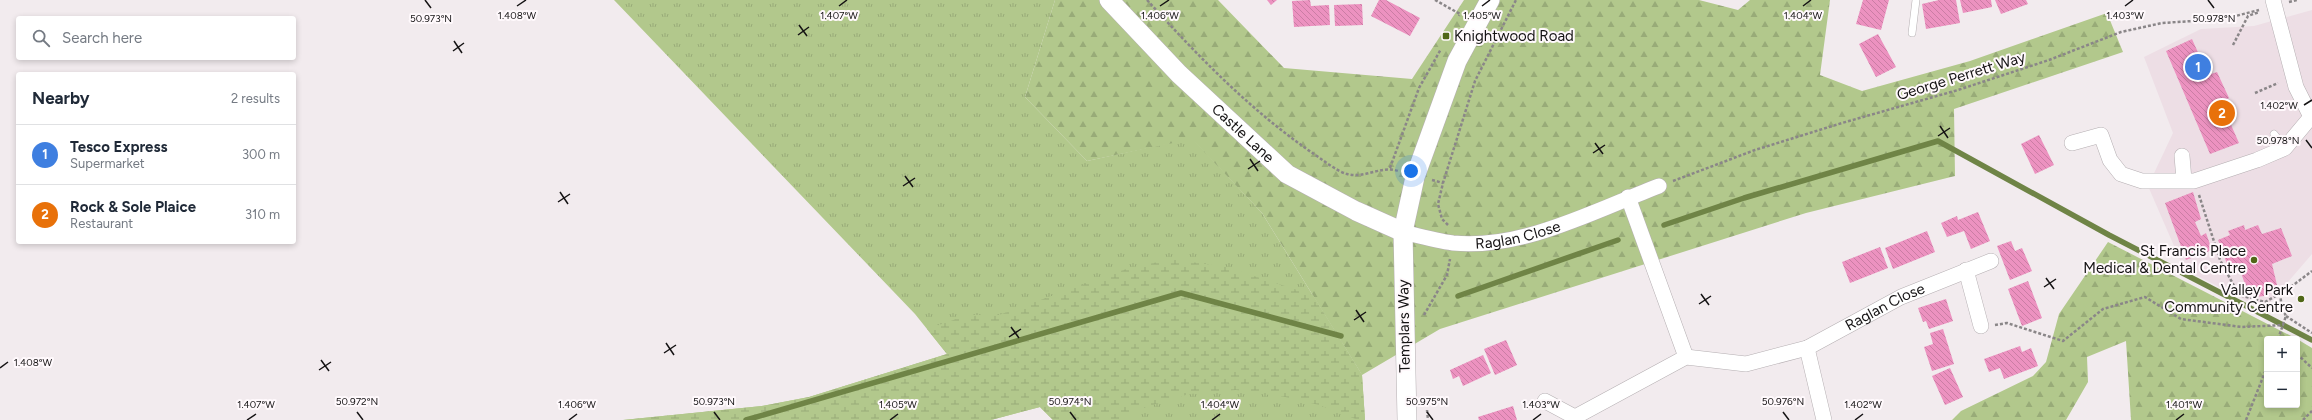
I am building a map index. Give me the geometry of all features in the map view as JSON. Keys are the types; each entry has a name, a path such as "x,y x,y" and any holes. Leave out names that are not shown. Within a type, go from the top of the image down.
{"street":[{"name":"Castle Lane","path":"1109,0 1179,74 1288,174 1356,211 1403,232"},
{"path":"1403,232 1415,176 1457,61 1490,0"},
{"path":"2072,143 2101,135 2110,160 2121,174 2142,181 2189,180 2257,160 2285,148 2311,118 2293,77 2274,6"},
{"path":"2182,156 2189,180"},
{"name":"Raglan Close","path":"1403,232 1453,243 1487,243 1544,231 1659,186"},
{"path":"1545,401 1575,419 1686,357 1628,197"},
{"name":"Templars Way","path":"1403,232 1407,420"},
{"name":"Raglan Close","path":"1686,357 1746,364 1807,348 1901,297 1990,261"},
{"path":"1966,270 1981,326"},
{"path":"1807,348 1824,420"}],"lane":[{"path":"1912,33 1916,0"},
{"path":"2274,134 2285,148"}],"path":[{"path":"1147,0 1208,67 1275,127 1347,174 1358,175 1390,168 1415,176 1443,182"},
{"path":"1435,0 1460,14 1456,20"},
{"path":"1424,322 1424,315 1447,275 1453,243 1451,228 1442,219 1439,211 1438,204 1443,182 1475,81 1516,0"},
{"path":"2233,45 2248,16 2274,6"},
{"name":"George Perrett Way","path":"1659,186 1755,150 1842,123 1958,90 2028,67 2121,32 2162,24 2224,19 2274,6"},
{"path":"1390,168 1419,88 1442,48"},
{"path":"2255,93 2293,77"},
{"path":"2189,180 2220,260 2239,295 2265,302 2280,294 2312,271"},
{"path":"2280,294 2282,308 2286,316 2312,333"},
{"path":"1981,326 2007,323 2063,341 2103,309 2145,296 2181,318 2242,327 2284,325"},
{"path":"2279,336 2286,316"},
{"path":"2300,357 2312,368"},
{"path":"2246,420 2265,372"},
{"path":"1426,404 1428,420"},
{"path":"2303,420 2312,411"}],"shaded area":[{"path":"2312,10 2312,254 2264,310 2184,269 2148,186 2173,133 2144,57 2201,29 2254,26"}],"green space":[{"path":"614,0 1055,0 1025,97 1087,161 1192,138 1262,213 1362,375 1365,420 1053,420 1040,407 991,420 623,420 762,406 809,397 947,354 915,314"},
{"path":"1055,0 1218,0 1284,68 1412,79 1464,0 1699,0 1738,10 1750,0 1830,0 1820,75 1862,91 1970,61 2107,13 2123,52 1954,109 1955,176 1806,213 1440,329 1362,375 1262,213 1192,139 1087,161 1025,97"},
{"path":"2108,242 2291,336 2264,336 2264,408 2300,408 2300,341 2312,348 2312,420 2131,420 2126,341 2087,357 2088,382 2066,420 1952,420 1961,411 2033,376 2046,362 2059,314"},
{"path":"1171,259 1226,267 1313,295 1362,375 1365,420 1358,420 1319,405 1285,397 1236,390 1189,394 1146,407 1123,420 1053,420 1040,407 991,420 623,420 762,406 809,397 947,354 927,329 968,315 999,315 1126,269"}],"building":[{"path":"1267,0 1277,0 1271,5"},
{"path":"1310,0 1311,6 1329,5 1330,25 1294,27 1292,1"},
{"path":"1379,0 1386,0 1420,18 1410,36 1371,16"},
{"path":"1863,0 1889,0 1881,30 1856,24"},
{"path":"1939,0 1956,0 1960,23 1926,29 1922,4"},
{"path":"1960,0 1991,0 1992,7 1963,13"},
{"path":"1995,0 2026,0 2028,4 2001,14"},
{"path":"1362,4 1363,25 1335,26 1334,5"},
{"path":"1878,34 1896,67 1876,77 1859,44"},
{"path":"2192,39 2208,75 2217,72 2229,98 2221,102 2239,143 2210,154 2166,51"},
{"path":"2039,135 2054,165 2035,174 2021,144"},
{"path":"2193,192 2201,219 2195,222 2201,236 2206,233 2212,250 2186,260 2165,203"},
{"path":"1978,212 1990,241 1971,249 1964,231 1947,237 1941,223 1957,216 1958,220"},
{"name":"St Francis Place Medical & Dental Centre","path":"2244,225 2245,230 2258,225 2262,234 2281,228 2292,256 2272,264 2277,285 2271,293 2264,296 2255,297 2247,290 2238,264 2229,269 2218,240 2230,235 2228,231"},
{"path":"1927,231 1935,252 1893,269 1885,248"},
{"path":"2011,241 2015,251 2022,248 2032,271 2010,280 1997,246"},
{"path":"1880,247 1888,268 1850,283 1842,262"},
{"path":"2028,281 2042,318 2022,326 2008,289"},
{"path":"1946,299 1953,321 1929,329 1926,321 1923,322 1918,308"},
{"path":"1943,329 1954,364 1932,371 1924,347 1933,344 1930,333"},
{"path":"1506,340 1517,365 1495,375 1484,349"},
{"path":"2020,346 2022,352 2031,348 2038,366 2004,379 2000,368 1989,372 1984,359"},
{"path":"1483,355 1491,373 1463,386 1459,376 1453,379 1450,370"},
{"path":"1950,368 1963,397 1945,405 1932,376"},
{"path":"1513,406 1517,420 1479,420 1478,417"}],"waterway":[{"path":"1664,225 1744,198 1938,141 2109,235 2312,340"},
{"path":"1458,296 1618,240"},
{"path":"746,420 1181,293 1341,336"}],"place":[{"name":"Knightwood Road","path":"1446,36"},
{"name":"Tesco Express","path":"2198,67"},
{"name":"Rock & Sole Plaice","path":"2222,113"},
{"name":"St Francis Place Medical & Dental Centre","path":"2254,260"},
{"name":"Valley Park Community Centre","path":"2301,299"}]}
